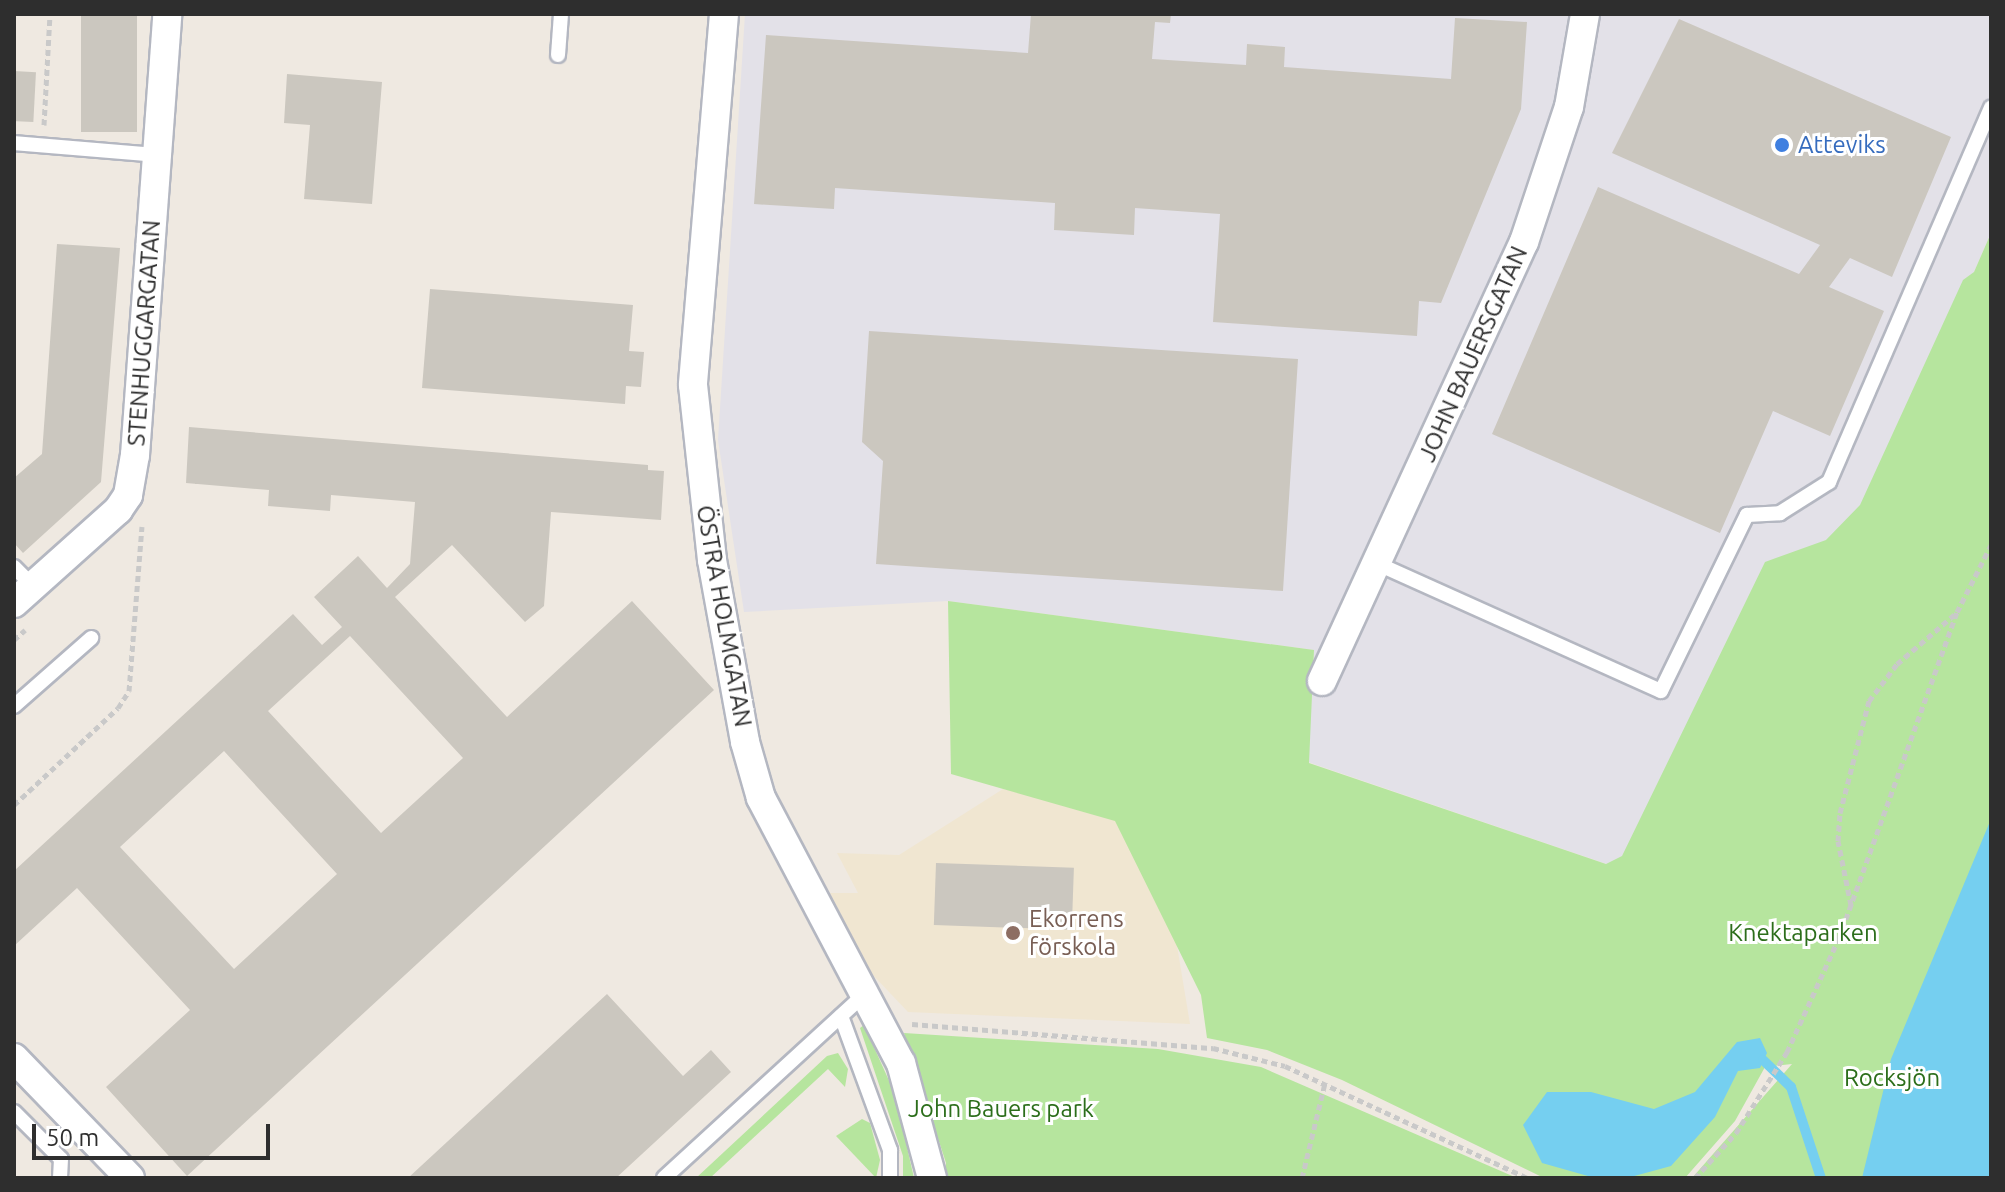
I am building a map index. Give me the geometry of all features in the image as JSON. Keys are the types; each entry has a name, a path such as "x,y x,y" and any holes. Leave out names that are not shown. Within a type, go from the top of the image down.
{"street":[{"name":"STENHUGGARGATAN","path":"20,585 118,510 128,495 167,14"},
{"name":"ÖSTRA HOLMGATAN","path":"724,14 693,385 701,489 745,742 761,798 901,1063 932,1178"},
{"name":"JOHN BAUERSGATAN","path":"1322,681 1524,242 1569,107 1585,14"},
{"path":"14,1058 130,1178"}],"lane":[{"path":"558,55 561,14"},
{"path":"1378,564 1661,691 1747,515 1780,513 1829,482 1991,107"},
{"path":"14,143 157,155"},
{"path":"14,706 91,638"},
{"path":"664,1178 864,995"},
{"path":"841,1016 890,1150 890,1178"},
{"path":"14,1112 61,1159 60,1178"}],"path":[{"path":"43,146 50,14"},
{"path":"14,805 118,708 129,691 142,527"},
{"path":"1695,1178 1767,1088 1787,1052 1852,906 1957,612 1991,545"},
{"path":"1852,906 1838,841 1840,813 1869,701 1897,664 1957,612"},
{"path":"879,1022 1213,1048 1285,1066 1527,1178"},
{"path":"1302,1178 1325,1083"}],"shaded area":[{"path":"745,14 1991,14 1991,233 1857,542 1680,889 1308,762 1314,650 948,601 744,612 718,440"},
{"name":"Ekorrens förskola","path":"1003,789 1157,825 1190,1024 908,1012 871,973 830,893 858,893 837,853 899,855"}],"green space":[{"name":"Knektaparken","path":"1991,233 1991,1178 1692,1178 1792,1064 1765,1067 1735,1121 1685,1178 1544,1178 1342,1080 1267,1050 1207,1038 1201,995 1115,821 951,774 948,601 1314,650 1309,763 1606,864 1622,856 1765,562 1826,540 1860,505 1963,280 1974,272"},
{"path":"864,1025 895,1094 914,1178 903,1178 903,1156 860,1028"},
{"name":"John Bauers park","path":"904,1033 1158,1049 1261,1067 1517,1178 945,1178 946,1163"},
{"path":"838,1053 848,1069 845,1087 828,1069 710,1178 696,1178 827,1056"},
{"path":"862,1119 870,1123 880,1160 876,1178 836,1136"}],"water":[{"name":"Rocksjön","path":"1991,819 1991,1178 1862,1178 1891,1059"},
{"path":"1760,1038 1767,1053 1760,1068 1738,1071 1715,1117 1671,1166 1627,1178 1595,1178 1542,1163 1523,1125 1547,1092 1591,1092 1654,1109 1695,1092 1737,1042"}],"building":[{"path":"81,14 137,14 137,132 81,132"},
{"path":"1031,14 1171,14 1170,23 1155,22 1152,59 1246,65 1247,44 1285,47 1284,67 1451,79 1455,18 1527,22 1521,109 1441,303 1419,301 1417,336 1213,322 1220,214 1135,208 1134,235 1054,230 1055,203 835,188 834,209 754,204 766,35 1028,53"},
{"path":"1679,19 1951,137 1892,277 1850,258 1829,287 1884,311 1830,436 1773,411 1720,533 1492,434 1598,187 1799,274 1820,245 1612,153"},
{"path":"14,71 36,72 33,122 14,121"},
{"path":"287,74 382,82 372,204 304,199 310,125 284,123"},
{"path":"57,244 120,248 101,482 23,553 14,543 14,478 42,454"},
{"path":"430,289 633,305 629,351 644,352 641,387 626,386 625,404 422,388"},
{"path":"869,331 1298,359 1283,591 876,564 883,461 862,442"},
{"path":"189,427 648,465 648,470 664,471 661,520 551,512 544,606 525,622 452,545 395,597 507,717 632,601 714,690 187,1176 106,1087 190,1010 77,888 14,946 14,871 293,614 322,645 342,627 314,597 358,556 387,588 410,564 415,502 331,495 330,511 268,506 269,490 186,483","holes":["350,636 463,758 381,833 268,711","224,751 337,874 234,969 120,847"]},
{"path":"936,863 1074,868 1072,930 934,925"},
{"path":"607,994 683,1076 711,1050 731,1072 616,1178 408,1178"}],"waterway":[{"path":"1763,1060 1791,1087 1821,1178"}],"place":[{"name":"Atteviks","path":"1782,145"},
{"name":"Ekorrens förskola","path":"1013,933"}]}
